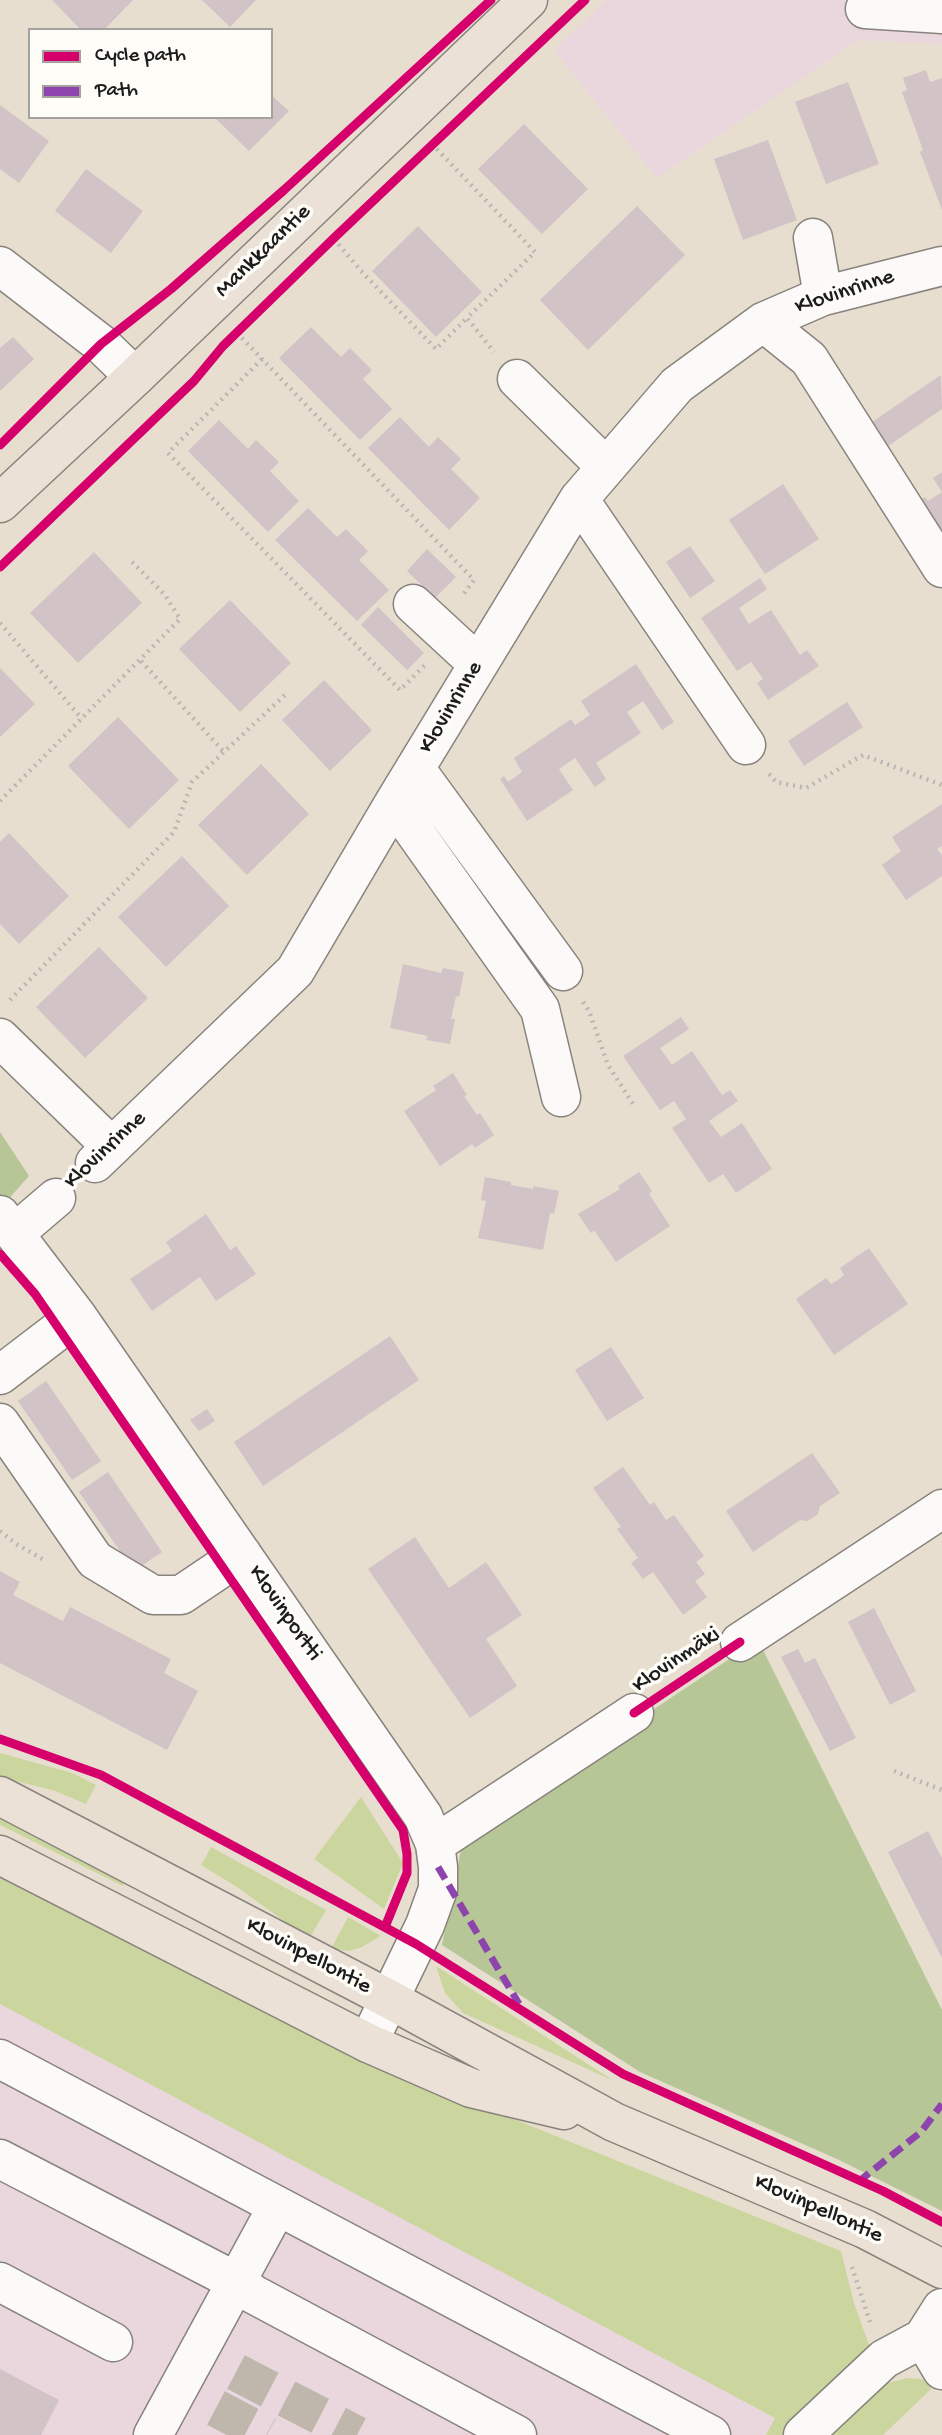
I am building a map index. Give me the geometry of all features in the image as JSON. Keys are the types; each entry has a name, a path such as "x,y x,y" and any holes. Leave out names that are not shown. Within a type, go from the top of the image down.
{"main road":[{"name":"Mankkaantie","path":"0,503 528,0"},
{"name":"Klovinpellontie","path":"0,1796 389,1999 614,2122 865,2229 942,2269"},
{"name":"Klovinpellontie","path":"0,1855 368,2043 471,2088 614,2122"}],"street":[{"path":"865,9 942,14"},
{"path":"813,238 823,296"},
{"name":"Klovinrinne","path":"3,1020 103,1155 295,971 579,499 677,385 763,322 823,296 942,265"},
{"path":"0,266 101,344 135,377"},
{"path":"763,322 809,359 942,568"},
{"path":"517,379 606,467"},
{"path":"579,499 746,745"},
{"path":"433,623 478,664"},
{"path":"415,768 563,971"},
{"path":"394,803 540,1009 561,1097"},
{"name":"Klovinrinne","path":"8,1224 56,1198"},
{"name":"Klovinportti","path":"8,1224 77,1317 423,1816 435,1844 438,1889 425,1926 368,2043"},
{"path":"0,1375 77,1317"},
{"path":"0,1423 95,1560 153,1595 181,1595 242,1554"},
{"name":"Klovinmäki","path":"740,1642 942,1509"},
{"name":"Klovinmäki","path":"435,1844 634,1713"},
{"path":"0,2059 711,2435"},
{"path":"0,2159 237,2282 253,2294 517,2435"},
{"path":"153,2435 277,2207"},
{"path":"0,2282 113,2342"},
{"path":"803,2435 884,2359 933,2323 942,2370"}],"path":[{"path":"423,154 442,135"},
{"path":"334,239 436,349 535,252 432,145"},
{"path":"324,248 344,229"},
{"path":"467,318 517,379"},
{"path":"247,324 234,337 262,359 474,580 433,623 400,691 168,453 262,359"},
{"path":"0,801 180,620 165,595 132,562"},
{"path":"0,624 82,719"},
{"path":"141,661 224,751"},
{"path":"3,1020 13,998 174,832 192,782 288,692"},
{"path":"746,745 776,782 806,788 863,755 942,785"},
{"path":"563,971 589,1011 608,1065 635,1107"},
{"path":"894,1771 942,1790"},
{"path":"865,2229 849,2256 884,2359"}],"shaded area":[{"path":"607,0 942,0 942,44 858,40 657,178 554,50"},
{"path":"0,2004 775,2418 766,2435 0,2435"}],"green space":[{"path":"0,1132 29,1176 5,1203 0,1198"},
{"path":"758,1640 942,2010 942,2211 837,2159 640,2072 442,1945 464,1835"},
{"path":"0,1753 72,1773 96,1785 86,1804 55,1791 0,1777"},
{"path":"361,1797 403,1863 384,1909 314,1859"},
{"path":"0,1810 125,1875 123,1886 0,1825"},
{"path":"211,1847 326,1910 309,1939 237,1887 201,1865"},
{"path":"0,1866 360,2057 841,2251 854,2303 870,2348 784,2435 766,2435 775,2418 0,2004"},
{"path":"348,1917 381,1936 349,1951 331,1949"},
{"path":"436,1966 614,2081 463,2013 445,1993"},
{"path":"907,2378 928,2380 931,2389 883,2435 820,2435 885,2384"}],"building":[{"path":"52,0 133,0 106,28 79,28"},
{"path":"202,0 256,0 230,27"},
{"path":"926,70 930,82 942,78 942,210 920,152 923,150 902,92 907,90 903,78"},
{"path":"848,82 879,164 826,184 795,102"},
{"path":"273,97 289,111 249,151 216,119 273,119"},
{"path":"0,105 49,141 19,183 0,169"},
{"path":"524,124 588,189 542,234 478,169"},
{"path":"768,140 797,220 743,240 714,159"},
{"path":"86,169 143,211 111,253 55,211"},
{"path":"637,206 685,255 588,350 540,300"},
{"path":"418,226 482,292 436,337 372,271"},
{"path":"311,327 341,357 350,348 372,370 363,379 392,409 360,440 279,358"},
{"path":"13,337 34,359 0,391 0,348"},
{"path":"941,375 942,409 885,448 869,424"},
{"path":"400,417 429,447 438,437 461,459 451,469 480,498 449,530 368,448"},
{"path":"219,420 248,449 256,440 279,462 270,471 299,501 268,532 188,451"},
{"path":"942,472 942,492 933,478"},
{"path":"783,484 819,539 765,574 729,520"},
{"path":"942,492 942,532 920,500 925,497 928,501"},
{"path":"308,508 337,537 346,529 368,551 359,560 389,590 357,621 275,540"},
{"path":"690,546 715,581 690,598 666,562"},
{"path":"427,549 456,577 435,598 407,571"},
{"path":"94,552 142,603 78,663 30,613"},
{"path":"760,578 767,589 739,608 749,624 771,610 800,655 807,650 819,666 768,700 757,683 763,679 751,662 737,671 701,618"},
{"path":"230,600 291,663 240,712 179,649"},
{"path":"378,607 424,653 407,670 361,625"},
{"path":"636,664 674,722 662,730 643,701 627,712 641,733 596,763 606,779 595,787 575,758 559,769 573,790 527,821 500,779 504,776 508,782 522,772 514,758 571,719 575,725 590,715 581,701"},
{"path":"0,668 35,704 0,737"},
{"path":"324,680 372,730 330,771 282,720"},
{"path":"847,702 863,727 804,766 788,741"},
{"path":"118,717 179,780 129,829 68,766"},
{"path":"261,764 309,814 247,875 198,825"},
{"path":"942,804 942,846 937,849 942,855 942,876 906,900 882,865 901,851 892,837"},
{"path":"9,833 69,896 19,944 0,924 0,842"},
{"path":"182,856 229,906 166,967 118,917"},
{"path":"99,947 148,998 85,1058 36,1007"},
{"path":"403,964 441,973 443,968 464,972 451,1019 455,1019 450,1044 426,1040 428,1036 390,1028"},
{"path":"681,1017 689,1029 660,1048 672,1065 692,1051 722,1095 730,1090 738,1101 709,1121 721,1137 742,1123 772,1169 736,1193 723,1174 709,1183 672,1128 686,1119 674,1101 660,1110 623,1056"},
{"path":"453,1073 467,1095 464,1096 477,1115 480,1113 494,1135 475,1148 472,1144 440,1166 404,1111 436,1090 433,1086"},
{"path":"639,1172 652,1191 649,1194 670,1226 616,1262 594,1230 591,1233 578,1214 620,1189 618,1186"},
{"path":"485,1177 511,1182 511,1185 559,1191 554,1214 550,1213 543,1250 478,1238 486,1201 481,1200"},
{"path":"206,1214 230,1250 236,1246 256,1274 216,1301 200,1277 152,1311 130,1279 172,1251 166,1242"},
{"path":"869,1248 908,1304 834,1355 796,1299 826,1278 831,1284 838,1280 844,1275 840,1268"},
{"path":"390,1336 419,1380 263,1486 234,1442"},
{"path":"611,1347 644,1398 607,1421 575,1370"},
{"path":"46,1381 101,1461 72,1480 18,1401"},
{"path":"207,1409 215,1421 199,1431 190,1420"},
{"path":"812,1453 840,1493 820,1506 818,1514 808,1521 800,1520 753,1552 726,1511"},
{"path":"623,1467 650,1505 654,1502 666,1520 674,1515 704,1556 696,1562 705,1574 695,1581 707,1597 683,1615 653,1572 643,1579 631,1563 638,1558 617,1529 621,1527 593,1488"},
{"path":"108,1472 162,1552 134,1571 79,1492"},
{"path":"415,1537 449,1588 486,1562 522,1615 486,1639 517,1686 470,1718 368,1569"},
{"path":"0,1571 20,1582 13,1595 63,1621 70,1607 171,1659 164,1673 198,1691 167,1750 0,1663"},
{"path":"874,1608 916,1691 890,1705 848,1622"},
{"path":"798,1649 805,1663 815,1658 856,1738 830,1751 781,1657"},
{"path":"928,1831 942,1858 942,1958 888,1852"},
{"path":"0,2369 59,2400 41,2435 0,2435"}],"tunnel":[{"path":"236,2372 357,2435"},
{"path":"216,2408 267,2435"}],"marked path":[{"path":"438,1867 519,2004"},
{"path":"858,2182 921,2132 942,2104"}],"cycle path":[{"path":"0,445 101,344 171,289 284,190 491,0"},
{"path":"0,567 194,381 223,346 334,238 585,0"},
{"path":"0,1254 35,1294 403,1830 407,1873 385,1927"},
{"path":"634,1713 740,1642"},
{"path":"0,1739 101,1775 416,1944 623,2074 883,2191 942,2222"}]}
